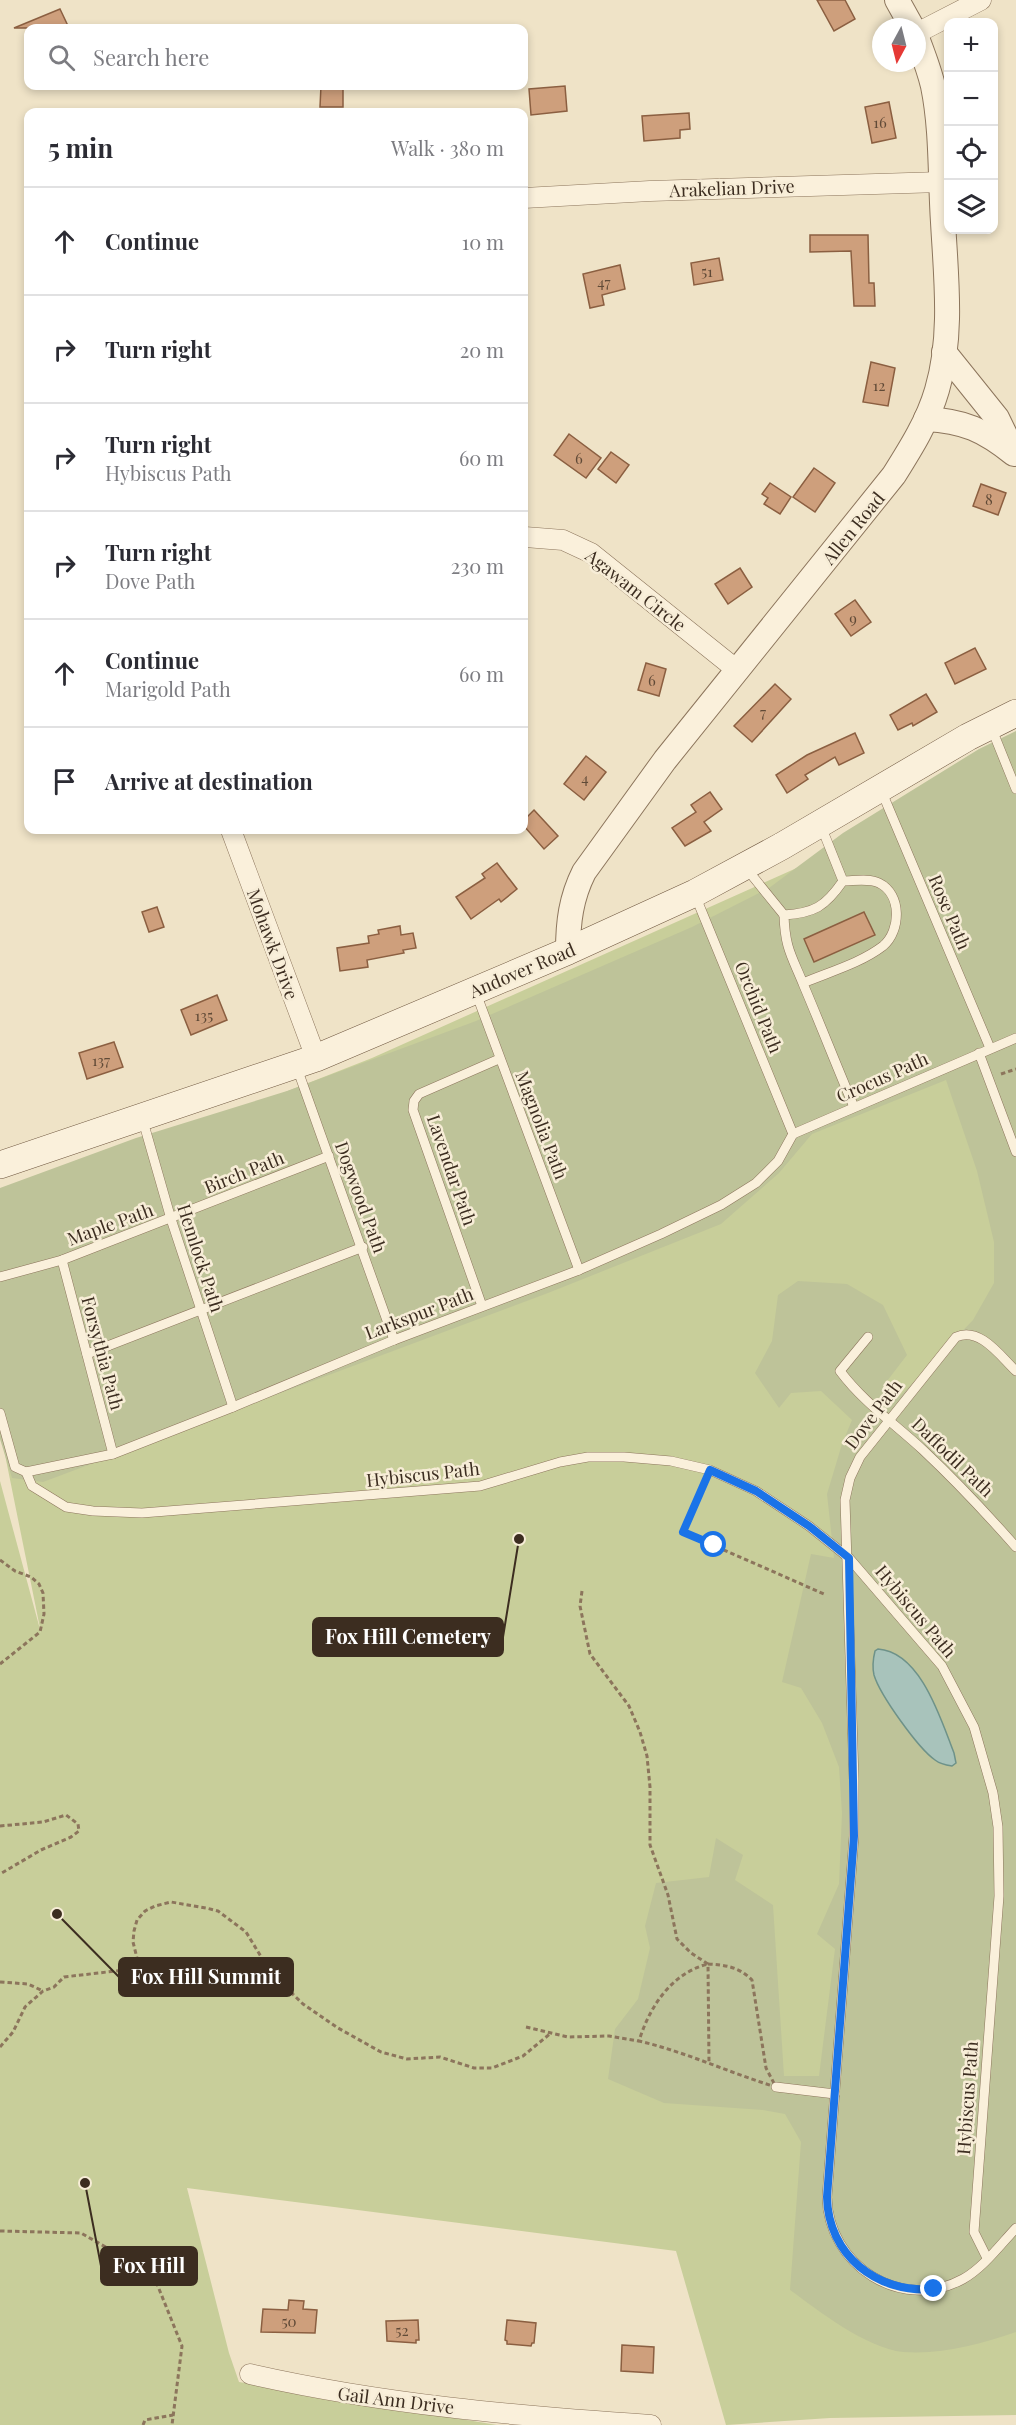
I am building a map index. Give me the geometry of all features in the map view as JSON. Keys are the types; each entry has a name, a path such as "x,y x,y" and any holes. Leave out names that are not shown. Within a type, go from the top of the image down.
{"main road":[{"name":"Andover Road","path":"0,1166 306,1062 568,951 695,893 820,824 990,725 1016,713"}],"street":[{"path":"897,0 907,18"},
{"path":"926,28 981,0"},
{"name":"Allen Road","path":"568,951 568,924 574,892 584,872 665,760 887,485 911,449 926,419 938,388 944,352 946,283 940,145 936,103 926,64"},
{"name":"Arakelian Drive","path":"528,198 662,190 940,182"},
{"path":"944,352 997,418 1015,454"},
{"path":"926,419 972,426 1015,454"},
{"name":"Agawam Circle","path":"528,537 563,540 591,553 737,670"},
{"name":"Mohawk Drive","path":"232,834 306,1062"},
{"name":"Gail Ann Drive","path":"250,2374 320,2390 379,2399 554,2418 651,2425"}],"lane":[{"path":"990,725 1016,789"},
{"name":"Rose Path","path":"880,788 984,1050 1016,1152"},
{"path":"820,824 843,881"},
{"path":"745,866 784,915 784,935 788,953 803,983 854,1107"},
{"path":"803,983 868,955 884,945 893,934 896,918 895,900 889,891 879,883 870,880 843,881"},
{"path":"784,915 802,914 815,909 833,895 843,881"},
{"name":"Orchid Path","path":"695,893 793,1134"},
{"name":"Magnolia Path","path":"476,991 579,1270"},
{"name":"Crocus Path","path":"793,1134 1016,1038"},
{"name":"Lavendar Path","path":"482,1306 413,1110 414,1101 419,1094 500,1059"},
{"name":"Dogwood Path","path":"306,1062 329,1156 394,1340"},
{"name":"Hemlock Path","path":"142,1118 171,1220 233,1407"},
{"name":"Larkspur Path","path":"26,1472 113,1454 394,1340 579,1270 722,1205 756,1183 778,1161 793,1134"},
{"name":"Birch Path","path":"171,1220 329,1156"},
{"name":"Maple Path","path":"0,1277 62,1260 171,1220"},
{"path":"87,1354 363,1247"},
{"name":"Forsythia Path","path":"62,1260 113,1454"},
{"name":"Dove Path","path":"1016,1371 981,1339 972,1334 957,1337 944,1350 860,1457 850,1478 845,1512 849,1558 854,1836 827,2197 832,2229 843,2251 860,2268 890,2285 916,2290 942,2287 965,2278 1016,2228"},
{"name":"Daffodil Path","path":"868,1337 840,1371 855,1392 890,1420 969,1495 1016,1547"},
{"name":"Hybiscus Path","path":"0,1413 15,1467 26,1472 32,1486 66,1507 142,1513 480,1486 560,1462 588,1457 624,1456 671,1461 710,1470 756,1491 809,1526 849,1558 942,1666 974,1727 993,1793 998,1827 999,1896 974,2232 987,2258"},
{"path":"776,2087 835,2094"}],"path":[{"path":"710,1470 683,1532 824,1594"},
{"path":"0,1560 39,1584 43,1593 44,1614 39,1632 0,1664"},
{"path":"582,1591 580,1606 590,1654 629,1706 644,1748 650,1787 650,1845 668,1894 677,1939 690,1953 708,1964"},
{"path":"0,1826 43,1822 66,1815 78,1824 79,1831 0,1874"},
{"path":"0,2047 13,2032 25,2007 43,1991 54,1987 64,1977 124,1970 137,1958 133,1942 137,1920 145,1911 171,1902 218,1911 246,1932 271,1973 288,1991 338,2028 381,2052 407,2059 440,2057 474,2068 492,2068 523,2056 550,2033"},
{"path":"708,1964 709,2063"},
{"path":"639,2041 650,2011 665,1990 692,1969 708,1964 727,1965 743,1971 752,1980 766,2068 776,2087"},
{"path":"0,1982 28,1984 43,1991"},
{"path":"526,2027 568,2037 609,2036 673,2049 737,2075 776,2087"},
{"path":"0,2231 81,2232 153,2274 182,2346 172,2425"},
{"path":"143,2425 145,2420 172,2415"}],"green space":[{"path":"1016,731 1016,2332 946,2350 903,2352 874,2344 859,2336 790,2290 801,2142 785,2114 763,2110 664,2103 608,2079 615,2029 638,1999 650,1948 645,1926 656,1883 709,1877 716,1838 743,1855 735,1880 773,1905 784,2076 819,2076 835,1949 817,1934 839,1884 842,1813 839,1767 822,1723 801,1688 782,1682 811,1554 834,1558 827,1494 852,1420 821,1391 791,1393 779,1408 755,1373 772,1341 778,1295 798,1281 847,1284 883,1305 907,1355 884,1385 899,1397 973,1320 994,1283 994,1242 977,1171 946,1080 812,1134 779,1173 721,1224 548,1293 43,1482 12,1478 0,1439 0,1188 136,1138 287,1091 476,1021 692,927 769,888 843,833 979,749"},
{"path":"1016,770 1016,2415 830,2418 726,2425 676,2251 187,2188 229,2353 239,2382 497,2425 0,2425 0,1481 41,1633 0,1430 55,1182 372,1058"}],"water":[{"path":"878,1649 893,1653 906,1662 918,1675 936,1706 954,1753 956,1763 952,1766 939,1762 928,1754 891,1708 874,1675 874,1657"}],"building":[{"path":"817,0 845,0 855,19 834,31"},
{"path":"60,9 67,24 24,24 24,28 14,28"},
{"path":"565,86 567,111 531,115 529,89"},
{"path":"321,90 343,90 343,107 320,107"},
{"path":"889,102 896,138 872,143 865,107"},
{"path":"689,113 690,129 680,130 680,138 644,141 642,116"},
{"path":"810,235 868,235 869,283 874,283 875,306 854,306 851,251 810,252"},
{"path":"719,258 723,280 694,285 691,263"},
{"path":"620,265 625,289 602,295 604,305 590,308 583,274"},
{"path":"871,362 895,368 888,406 863,402"},
{"path":"569,434 601,458 586,478 554,455"},
{"path":"611,452 629,465 616,483 598,469"},
{"path":"814,468 835,483 815,512 793,497"},
{"path":"770,483 791,497 780,514 764,504 768,498 762,494"},
{"path":"981,484 1006,493 998,515 973,506"},
{"path":"740,568 752,587 728,604 715,584"},
{"path":"855,600 871,622 851,636 835,614"},
{"path":"975,648 986,669 955,684 945,663"},
{"path":"646,663 666,669 659,696 638,690"},
{"path":"775,684 791,699 752,742 734,726"},
{"path":"926,694 937,712 913,726 912,723 898,730 890,715"},
{"path":"855,733 864,753 839,765 835,757 805,775 808,779 787,793 776,775 807,755"},
{"path":"586,756 606,772 584,800 564,784"},
{"path":"710,792 722,809 704,822 711,831 685,846 672,828 696,812 691,805"},
{"path":"534,810 558,836 544,849 528,831 528,816"},
{"path":"497,863 517,889 501,902 499,899 471,919 456,897 485,878 482,874"},
{"path":"157,907 164,927 149,932 142,912"},
{"path":"864,912 875,935 814,962 804,939"},
{"path":"400,926 401,935 413,933 416,948 403,950 404,953 367,960 368,967 340,971 337,948 369,943 368,936 379,934 378,930"},
{"path":"217,995 227,1020 191,1035 181,1010"},
{"path":"114,1042 123,1067 87,1079 79,1053"},
{"path":"289,2300 304,2301 303,2309 317,2310 315,2333 261,2332 263,2309 288,2310"},
{"path":"418,2320 419,2340 416,2340 416,2343 387,2341 386,2321"},
{"path":"507,2320 536,2323 534,2343 531,2346 507,2344 505,2340"},
{"path":"622,2345 654,2347 653,2373 621,2371"}],"place":[{"name":"Fox Hill Cemetery","path":"519,1539"},
{"name":"Fox Hill Summit","path":"57,1914"},
{"name":"Fox Hill","path":"85,2183"}],"route":[{"path":"714,1545 683,1532 710,1470 756,1491 809,1526 849,1558 854,1836 827,2197 828,2213 838,2244 860,2268 890,2285 916,2290 934,2289"}]}
